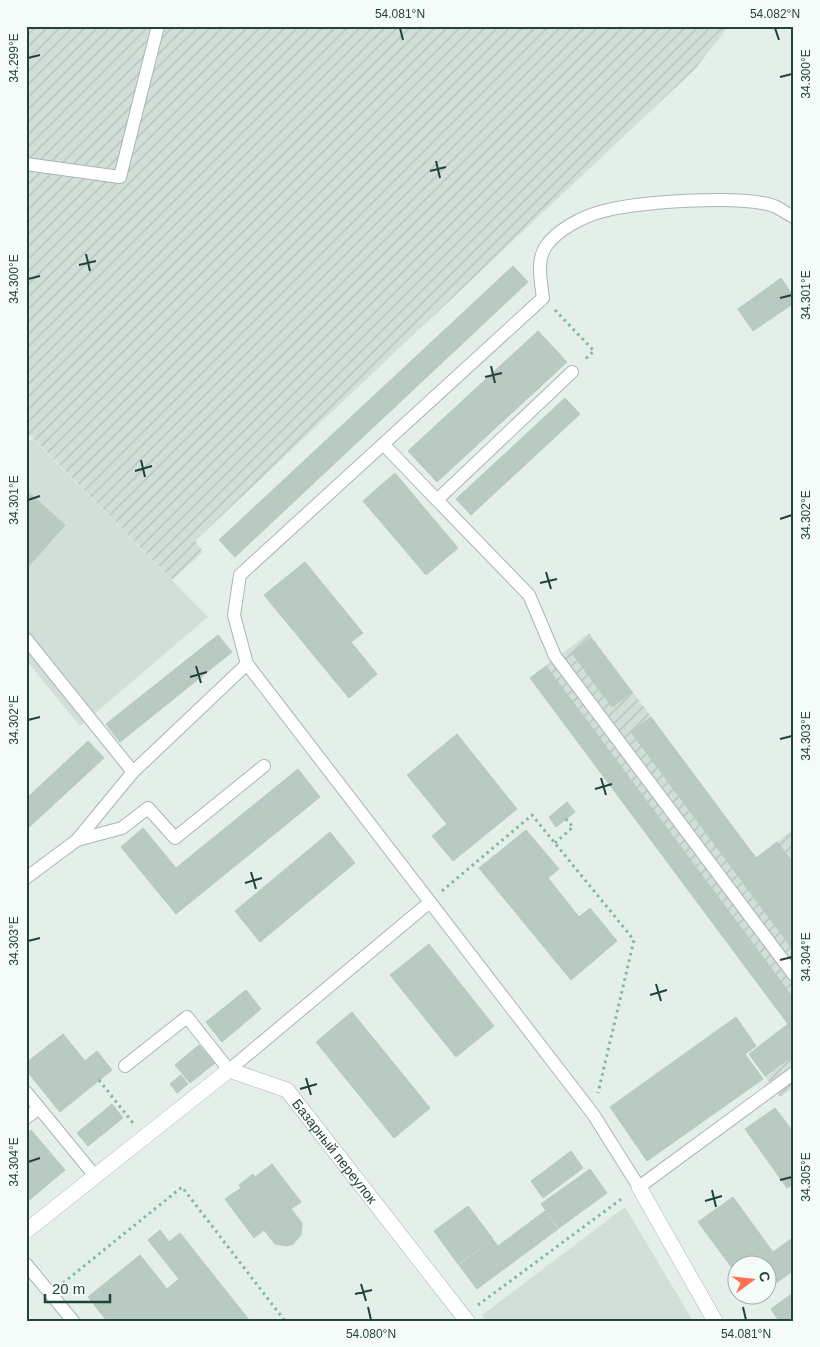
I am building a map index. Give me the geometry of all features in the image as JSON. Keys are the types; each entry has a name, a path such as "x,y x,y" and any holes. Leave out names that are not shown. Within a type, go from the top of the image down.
{"street":[{"path":"26,1231 229,1070"},
{"name":"Базарный переулок","path":"229,1070 287,1090 465,1318"},
{"path":"639,1187 715,1321"}],"lane":[{"path":"26,164 120,177 158,26"},
{"path":"794,217 774,206 741,201 681,202 621,207 598,212 562,231 545,246 539,273 543,298 240,575 234,615 247,664 593,1114 639,1187 794,1073"},
{"path":"437,500 572,372"},
{"path":"384,445 529,595 555,656 794,975"},
{"path":"26,639 134,772"},
{"path":"26,878 77,840 134,772 247,664"},
{"path":"77,840 122,828 148,808 174,838 264,766"},
{"path":"125,1066 187,1017 229,1070 430,902"},
{"path":"26,1092 95,1176"},
{"path":"26,1118 39,1108"},
{"path":"26,1264 73,1321"}],"path":[{"path":"543,298 594,351 572,372"},
{"path":"430,902 532,815 634,940 593,1114"},
{"path":"555,843 573,827 566,819"},
{"path":"99,1080 135,1125 128,1131"},
{"path":"50,1293 182,1187 285,1321"},
{"path":"465,1318 639,1187"}],"shaded area":[{"path":"26,26 729,26 695,69 195,541 203,552 172,580 26,431"},
{"path":"32,438 208,617 80,726 26,660 26,445"},
{"path":"589,633 756,858 794,829 794,1087 780,1097 749,1054 788,1024 530,678"},
{"path":"625,1207 693,1321 486,1321 482,1315"}],"building":[{"path":"513,266 528,282 235,557 219,540"},
{"path":"781,278 794,297 794,303 753,331 738,309"},
{"path":"538,331 567,362 437,482 408,451"},
{"path":"565,398 580,414 471,515 456,499"},
{"path":"395,473 458,548 426,575 363,501"},
{"path":"26,490 65,525 26,569"},
{"path":"305,562 363,633 351,642 377,674 349,698 264,595"},
{"path":"218,635 232,652 120,742 106,724"},
{"path":"591,638 632,692 612,707 572,653"},
{"path":"546,666 794,999 794,1055 765,1076 749,1054 788,1024 530,678"},
{"path":"651,717 756,858 777,842 794,864 794,951 631,732"},
{"path":"457,734 517,809 453,861 432,836 447,824 407,775"},
{"path":"88,741 104,758 26,830 26,799"},
{"path":"298,769 320,797 176,914 121,847 143,828 176,868"},
{"path":"567,802 575,812 556,827 549,817"},
{"path":"526,830 559,869 548,878 579,917 590,908 617,941 571,980 479,868"},
{"path":"330,832 355,863 260,942 235,911"},
{"path":"429,944 494,1026 456,1057 390,975"},
{"path":"246,990 261,1009 222,1042 206,1022"},
{"path":"352,1012 430,1108 394,1138 316,1042"},
{"path":"736,1017 756,1046 745,1054 763,1079 647,1161 610,1107"},
{"path":"63,1034 85,1061 97,1051 112,1070 60,1112 26,1070 26,1063"},
{"path":"199,1045 215,1063 190,1083 175,1065"},
{"path":"181,1075 188,1084 177,1093 170,1084"},
{"path":"112,1104 123,1118 88,1146 77,1133"},
{"path":"775,1108 794,1133 794,1184 787,1188 745,1129"},
{"path":"31,1130 65,1170 27,1202 26,1134"},
{"path":"571,1151 583,1168 543,1198 531,1181"},
{"path":"272,1164 301,1202 291,1209 302,1223 301,1235 293,1244 287,1246 275,1244 264,1230 254,1238 225,1199 241,1188 239,1185 253,1174 255,1177"},
{"path":"590,1169 607,1193 559,1228 541,1204"},
{"path":"733,1197 773,1252 794,1237 794,1270 778,1282 778,1254 728,1254 728,1262 698,1222"},
{"path":"468,1206 493,1239 458,1264 434,1231"},
{"path":"545,1211 558,1229 477,1289 459,1265 493,1240 498,1246"},
{"path":"160,1230 169,1242 180,1233 250,1321 192,1321 167,1289 179,1279 148,1240"},
{"path":"140,1255 192,1321 107,1321 88,1297"},
{"path":"794,1292 794,1321 779,1321 771,1309"}]}
